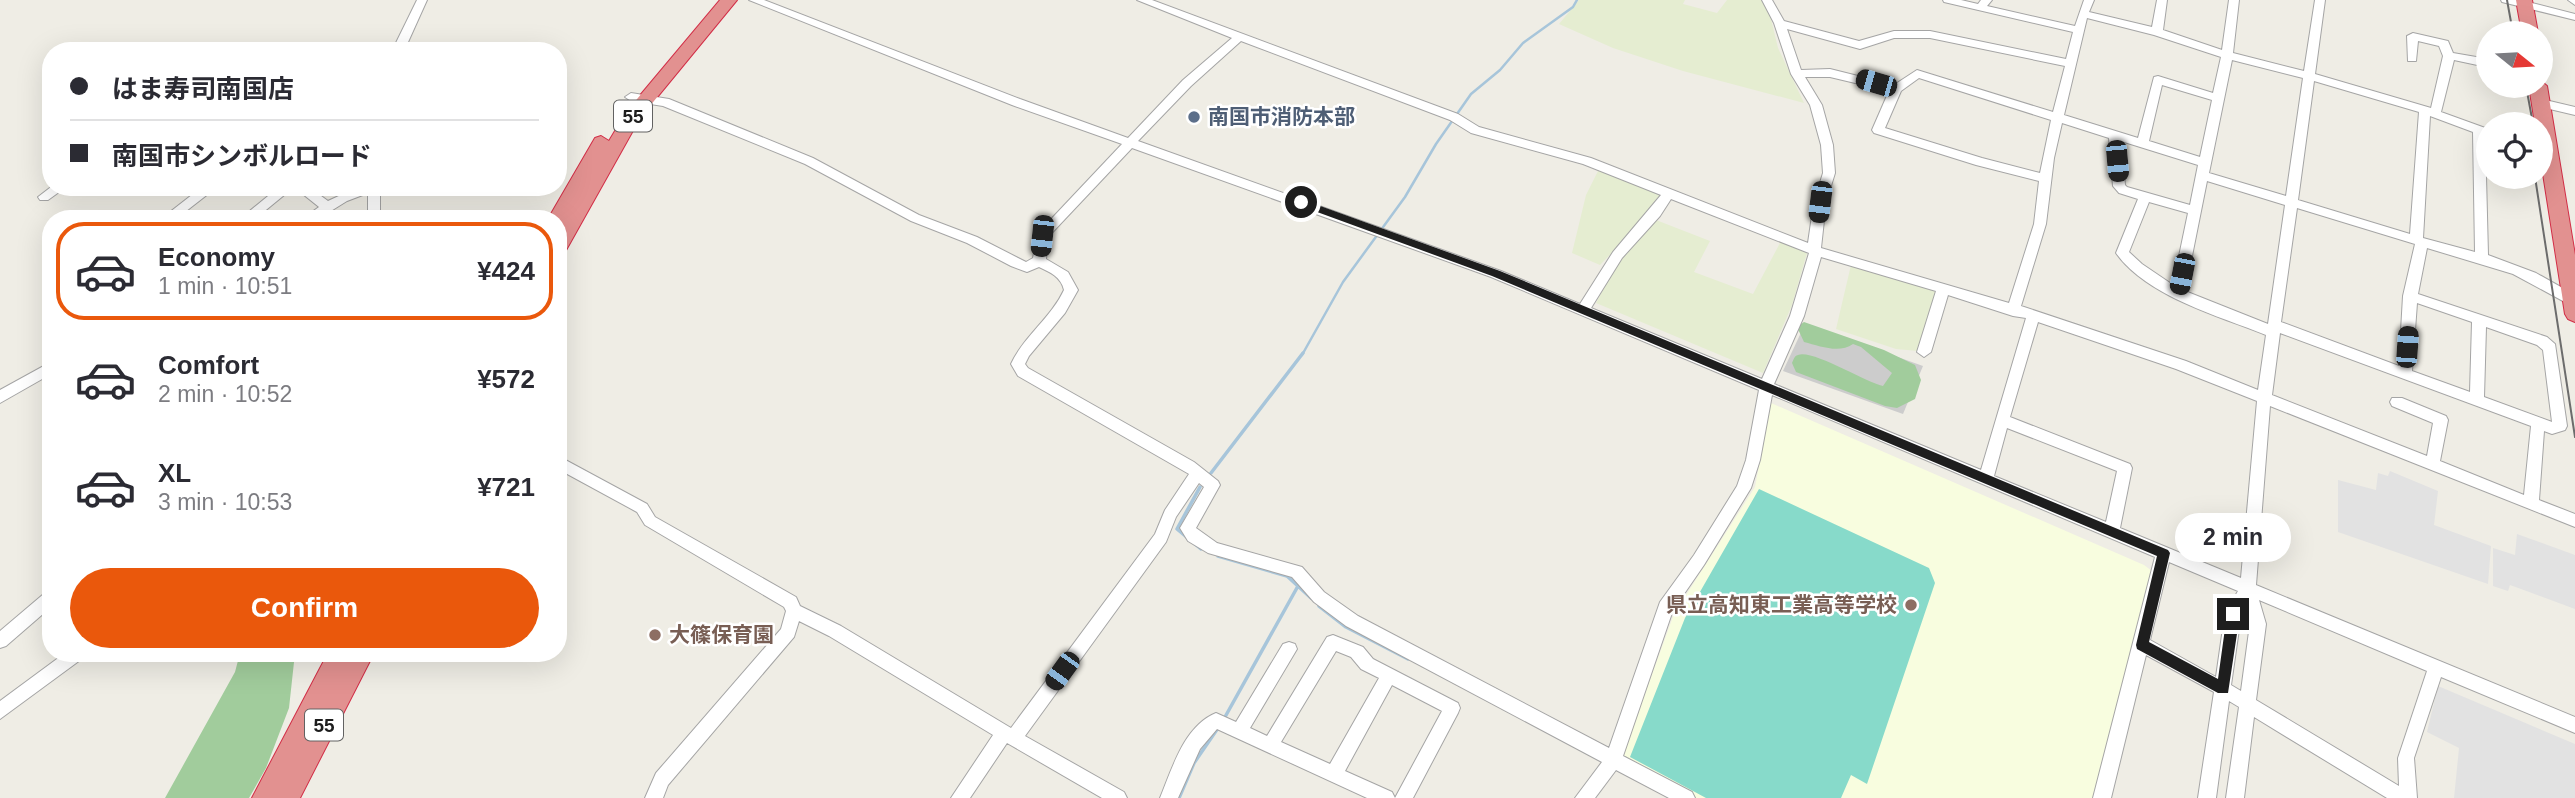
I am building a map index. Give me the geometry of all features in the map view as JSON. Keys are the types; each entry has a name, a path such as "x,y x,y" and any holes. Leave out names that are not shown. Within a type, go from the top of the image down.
{"highway":[{"name":"55","path":"562,210 578,178 688,25 713,0"},
{"name":"55","path":"567,231 638,98 729,0"},
{"path":"2525,3 2527,21"},
{"path":"2552,189 2574,307"},
{"name":"55","path":"265,798 335,662"},
{"name":"55","path":"286,798 357,662"}],"street":[{"path":"402,42 422,0"},
{"path":"754,0 1016,102 1379,230 1583,310 2575,725"},
{"path":"1142,0 1164,4 1240,36 1456,118 1475,130 1587,161 1815,250 2033,315 2181,365 2575,521"},
{"path":"1584,798 1613,759 1666,607 1744,488 1753,460 1766,387 1797,316 1815,250 1820,202 1829,173 1827,145 1816,104 1797,74 1780,23 1766,0"},
{"path":"1948,0 1983,4 2079,30"},
{"path":"2013,311 2040,224 2045,178 2070,64 2089,0"},
{"path":"2157,32 2162,0"},
{"path":"2178,294 2227,55 2234,0"},
{"path":"2235,798 2258,624 2248,588 2264,399 2320,0"},
{"path":"2506,0 2575,17"},
{"path":"2083,14 2157,32 2227,55 2309,76 2430,112 2476,129"},
{"path":"1780,23 1860,45 1883,33 1959,37 2003,51 2070,64"},
{"path":"1040,261 1042,236 1186,83 1240,36"},
{"path":"2405,372 2410,296 2419,241 2430,112 2449,56 2444,44 2413,36 2412,58"},
{"path":"2449,56 2476,61"},
{"path":"1797,74 1830,73 1896,89"},
{"path":"2045,178 1980,162 1878,130 1896,89 1917,74 2142,144 2292,201 2533,276 2574,307"},
{"path":"2142,144 2158,80 2218,98"},
{"path":"638,98 665,102 809,161 915,218 972,240 1016,263 1027,267 1040,261"},
{"path":"2547,98 2575,111"},
{"path":"2115,136 2119,186 2144,198 2195,211"},
{"path":"2482,258 2483,189"},
{"path":"1583,310 1612,261 1633,235 1657,214 1669,192"},
{"path":"179,210 199,196"},
{"path":"258,210 276,196"},
{"path":"313,196 328,207"},
{"path":"323,210 350,196"},
{"path":"2144,198 2122,253 2132,263 2178,294 2405,372 2552,428 2560,426 2550,348 2542,341 2410,296"},
{"path":"1040,261 1068,279 1071,290 1063,305 1022,352 1018,364 1023,372 1198,473 1213,485 1188,528 1194,536 1213,548 1297,572 1319,597 1352,621 1681,797"},
{"path":"1924,352 1943,290"},
{"path":"1985,480 2033,315"},
{"path":"2477,400 2480,320"},
{"path":"0,397 42,372"},
{"path":"2397,402 2441,419 2432,465"},
{"path":"2003,420 2125,468 2112,532"},
{"path":"2530,504 2537,428"},
{"path":"567,468 642,508 650,521 790,602 794,611 788,632 662,779 654,798"},
{"path":"960,798 1161,537 1170,514 1198,473"},
{"path":"2102,798 2164,553"},
{"path":"2207,798 2233,614 2248,588"},
{"path":"0,641 42,605"},
{"path":"794,611 835,631 1008,736 1118,798"},
{"path":"1271,744 1333,642 1357,652 1367,664 1452,708 1404,798"},
{"path":"2142,645 2223,689 2403,798"},
{"path":"1240,730 1289,649"},
{"path":"0,711 65,662"},
{"path":"2408,798 2406,758 2436,667"},
{"path":"1334,774 1389,676"},
{"path":"1170,798 1193,746 1210,723 1216,721 1386,798"}],"shaded area":[{"path":"1579,0 1685,0 1683,4 1717,13 1727,0 1762,0 1769,11 1778,48 1804,103 1683,71 1613,48 1559,24"},
{"path":"1599,169 1662,192 1652,212 1600,265 1572,253 1586,195"},
{"path":"1656,220 1710,241 1694,272 1753,294 1781,241 1807,253 1792,305 1763,373 1596,303 1618,262"},
{"path":"1851,265 1936,290 1918,351 1896,349 1836,329"},
{"path":"1805,324 1923,366 1903,414 1783,371"},
{"name":"県立高知東工業高等学校","path":"1771,403 2144,565 2152,571 2094,798 1696,798 1624,759 1624,751 1674,614 1755,487"},
{"path":"2390,471 2438,491 2434,525 2491,546 2488,584 2338,532 2338,480 2376,490 2378,473 2388,476"},
{"path":"1759,489 1929,568 1935,583 1867,784 1851,775 1841,798 1706,798 1630,757 1685,618"},
{"path":"2517,534 2575,555 2575,609 2510,585 2508,591 2493,586 2493,548 2515,555"},
{"path":"2438,686 2575,744 2575,798 2454,798 2459,748 2427,732"}],"green space":[{"path":"1804,322 1884,350 1915,365 1921,380 1915,399 1897,408 1885,406 1796,372 1792,363 1794,358 1805,354 1883,386 1892,373 1861,347 1853,344 1836,349 1804,342 1797,327"},
{"path":"238,662 294,662 289,708 266,768 249,798 165,798 235,672"}],"waterway":[{"path":"1302,355 1343,282 1405,197 1436,144 1471,94 1500,70 1523,43 1573,7 1577,0"},
{"path":"1211,473 1303,353"},
{"path":"1200,487 1177,529 1201,549"},
{"path":"1218,556 1287,576 1298,586"},
{"path":"1225,717 1298,586"},
{"path":"1298,586 1311,598"},
{"path":"1319,606 1346,627 1408,659"},
{"path":"1179,798 1194,763 1218,728"}],"tram line":[{"path":"2507,0 2511,21"},
{"path":"2528,98 2531,112"},
{"path":"2537,189 2575,437"}],"place":[{"name":"南国市消防本部","path":"1194,117"},
{"name":"県立高知東工業高等学校","path":"1911,605"},
{"name":"大篠保育園","path":"655,635"}],"route":[{"path":"1301,202 1496,274 2164,553 2142,645 2223,689 2233,614"}]}
